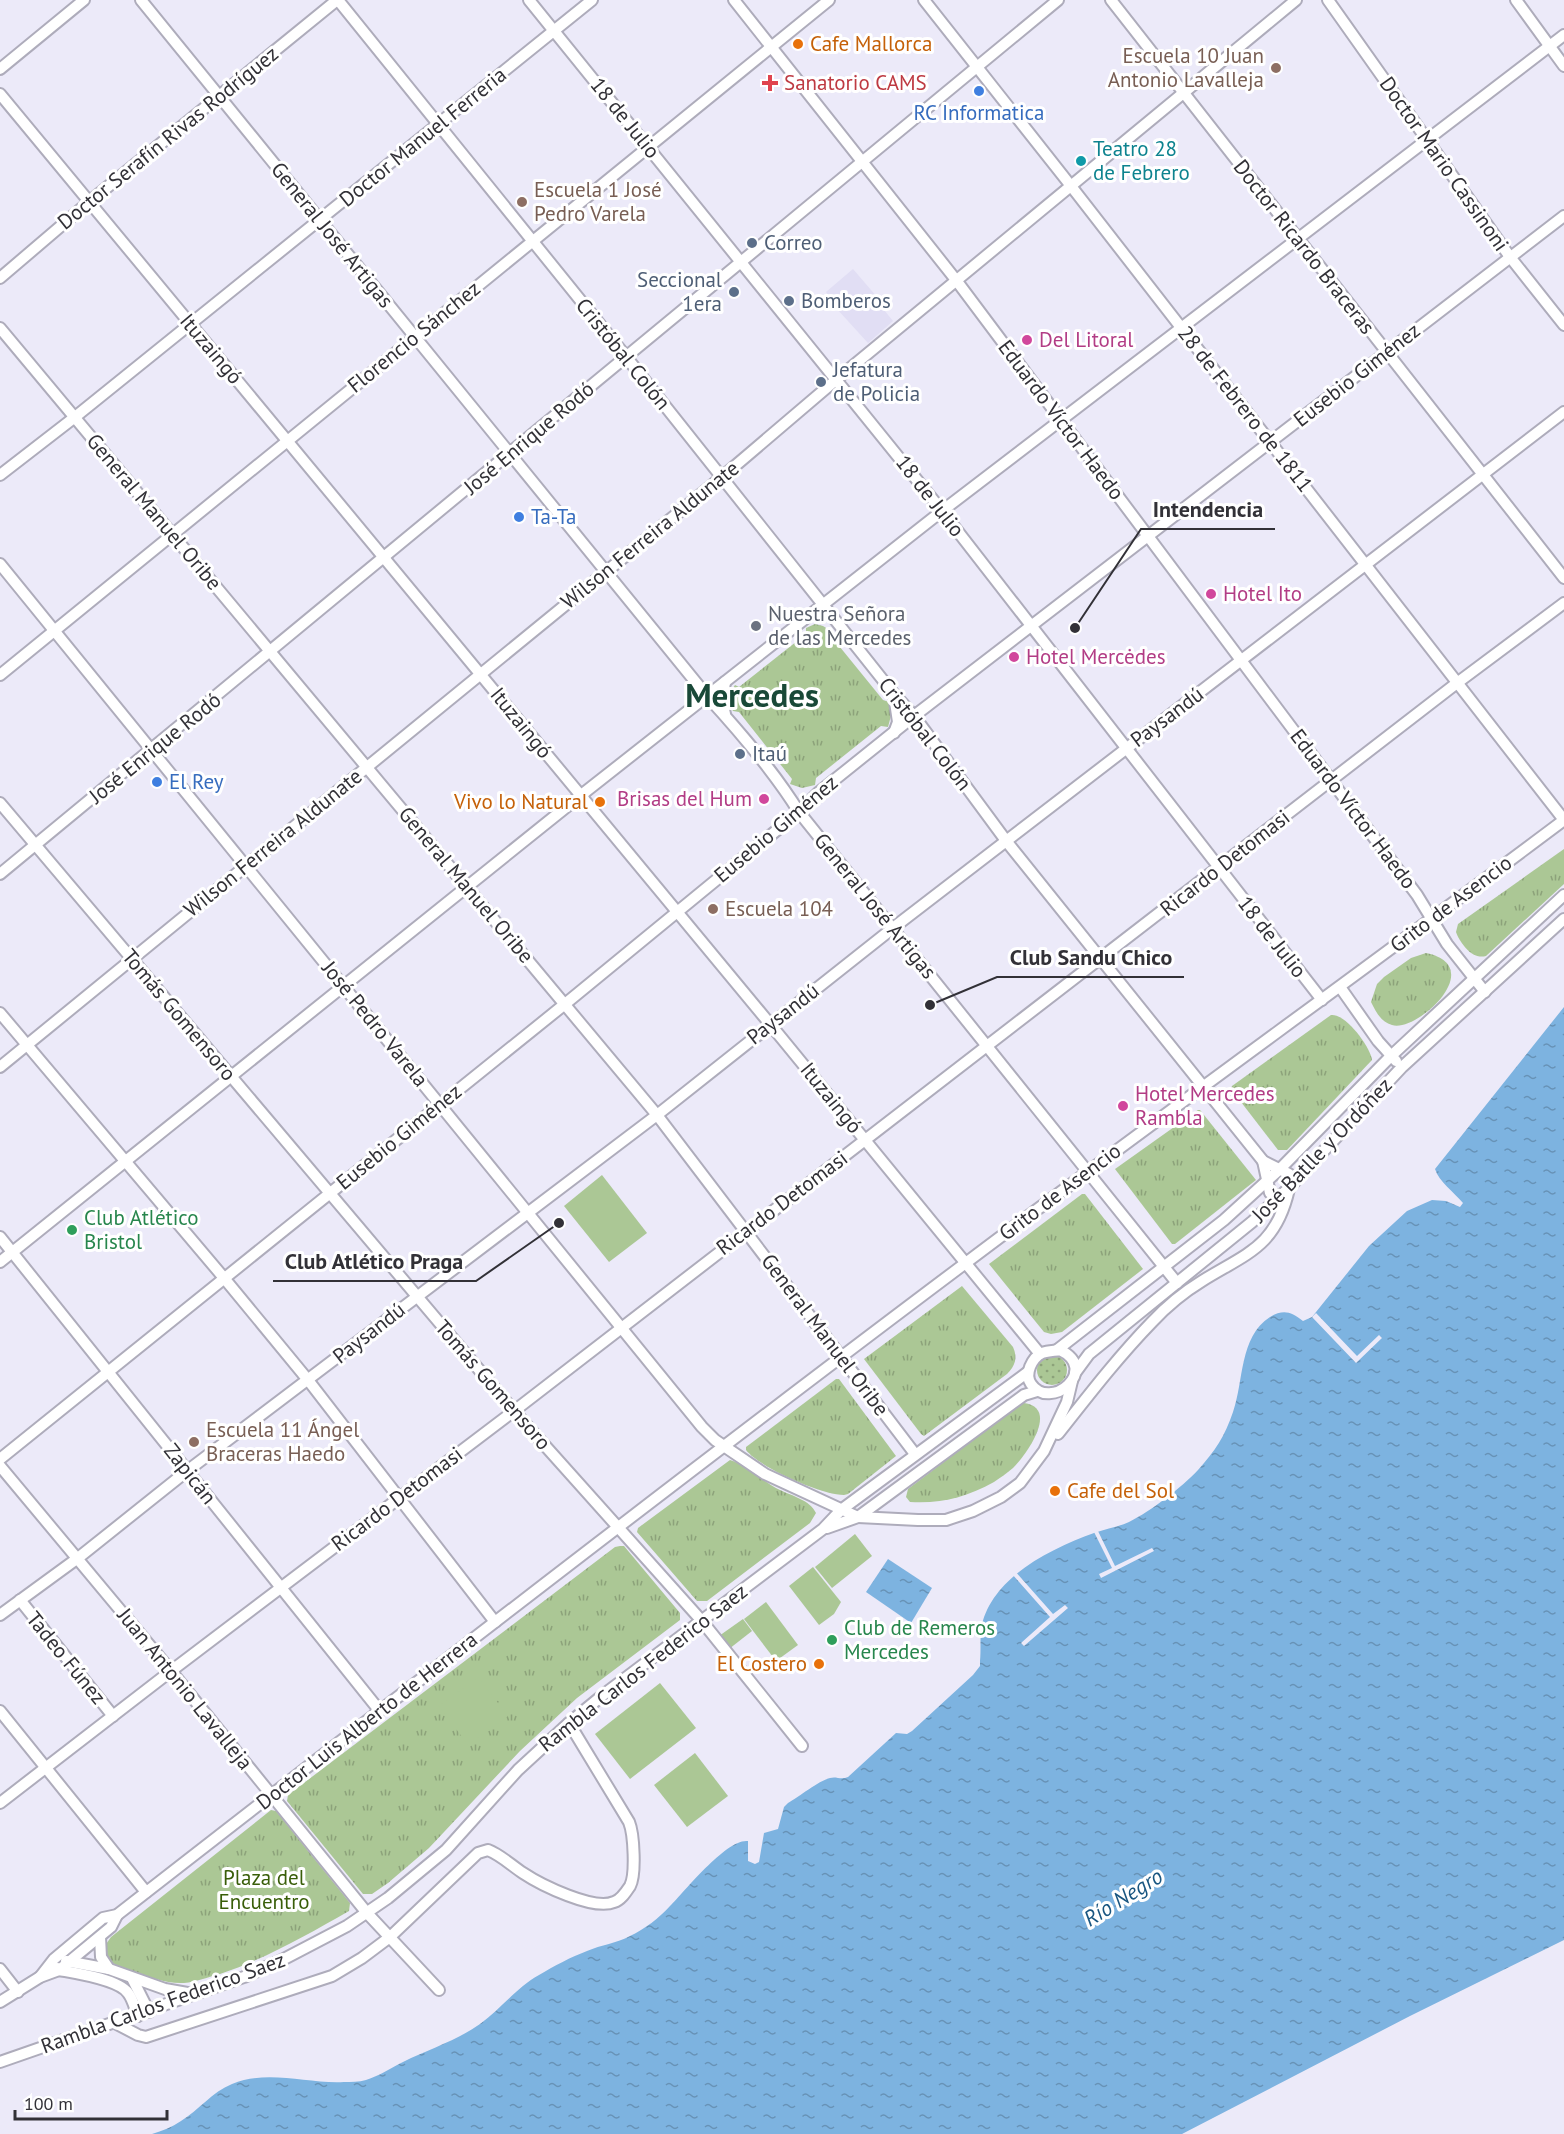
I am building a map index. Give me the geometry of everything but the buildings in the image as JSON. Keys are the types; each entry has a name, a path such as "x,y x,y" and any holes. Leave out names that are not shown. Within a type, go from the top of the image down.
{"street":[{"path":"0,69 84,0"},
{"name":"General José Artigas","path":"141,0 707,696 727,717 786,791 799,812 1177,1283"},
{"name":"Doctor Serafín Rivas Rodríguez","path":"0,278 89,202 338,0"},
{"name":"Cristóbal Colón","path":"338,0 914,716 1007,842 1263,1161"},
{"name":"18 de Julio","path":"529,0 942,511 1322,1000"},
{"name":"Doctor Manuel Ferreria","path":"0,475 592,0"},
{"name":"Eduardo Víctor Haedo","path":"734,0 956,280 1417,895 1447,944 1485,992"},
{"name":"Florencio Sánchez","path":"0,675 829,0"},
{"name":"28 de Febrero de 1811","path":"924,0 1564,820"},
{"name":"José Enrique Rodó","path":"0,874 1058,0"},
{"name":"Doctor Ricardo Braceras","path":"1111,0 1182,94 1564,578"},
{"name":"Wilson Ferreira Aldunate","path":"0,1067 722,477 956,280 1296,0"},
{"name":"Doctor Mario Cassinoni","path":"1328,0 1510,257 1564,325"},
{"path":"1516,0 1564,66"},
{"path":"0,1262 580,796 942,511 1564,35"},
{"name":"Ituzaingó","path":"0,94 677,911 1040,1354"},
{"name":"Eusebio Giménez","path":"0,1459 439,1103 565,1004 914,716 1564,216"},
{"name":"General Manuel Oribe","path":"0,328 657,1115 915,1454"},
{"name":"Paysandú","path":"0,1615 78,1558 188,1471 657,1115 893,928 1564,412"},
{"name":"José Pedro Varela","path":"0,564 706,1431 724,1446 774,1479 858,1517"},
{"name":"Ricardo Detomasi","path":"0,1803 1564,603"},
{"path":"805,620 825,620 838,624"},
{"path":"725,682 722,702 727,717"},
{"path":"894,694 898,722 894,733"},
{"path":"786,791 794,795 808,796 818,793"},
{"name":"Tomás Gomensoro","path":"0,803 513,1411 701,1620 802,1746"},
{"name":"Grito de Asencio","path":"617,1527 1088,1171 1564,820"},
{"path":"1074,1377 1058,1392 1046,1394 1037,1391 1029,1382 1028,1372 1031,1364 1040,1354 1057,1350 1224,1220 1280,1169 1391,1056 1564,895"},
{"name":"José Batlle y Ordóñez","path":"1074,1377 1089,1354 1252,1222 1291,1185 1402,1067 1564,919"},
{"path":"1340,987 1378,1041 1402,1067"},
{"path":"0,1013 308,1380 495,1622"},
{"path":"858,1517 946,1520 1001,1497 1020,1483 1103,1377 1153,1321 1201,1282 1251,1254 1275,1227 1285,1208 1291,1185 1289,1174 1263,1161"},
{"path":"1263,1161 1270,1193 1278,1197"},
{"name":"Zapicán","path":"0,1237 379,1710"},
{"path":"1044,1451 1067,1402 1076,1363 1070,1355 1057,1350"},
{"name":"Rambla Carlos Federico Saez","path":"0,2062 138,2016 244,1977 282,1960 367,1913 446,1850 519,1770 569,1723 823,1529 841,1509 1028,1372"},
{"name":"Rambla Carlos Federico Saez","path":"823,1529 858,1517 1024,1395 1037,1391"},
{"name":"Juan Antonio Lavalleja","path":"0,1467 171,1671 367,1913 439,1990"},
{"name":"Doctor Luis Alberto de Herrera","path":"0,2002 70,1961 111,1927 117,1915 617,1527"},
{"name":"Tadeo Fúnez","path":"20,1600 113,1716"},
{"path":"0,1711 146,1892"},
{"path":"115,2023 146,2037 332,1976 362,1958 390,1937 478,1853 488,1850 524,1874 578,1898 599,1904 614,1903 623,1896 631,1883 633,1832 569,1723"},
{"name":"Doctor Luis Alberto de Herrera","path":"40,1977 54,1959 103,1918 117,1915"},
{"path":"100,1937 101,1957 109,1969"},
{"path":"138,2016 127,1992 120,1987 105,1981 58,1970 54,1959 109,1969 165,1989 196,1995"},
{"path":"0,1969 18,1992"},
{"path":"132,1978 149,2012"}],"shaded area":[{"path":"853,269 877,297 875,299 893,321 868,343 827,298 829,296 826,292"}],"green space":[{"path":"815,624 831,631 831,636 883,700 889,702 892,712 888,727 881,726 816,778 815,785 802,788 790,784 792,779 739,712 733,711 730,698 735,685 739,687 806,634 806,628"},
{"path":"1564,849 1564,884 1486,956 1481,957 1467,950 1456,932 1458,924"},
{"path":"1426,953 1444,960 1451,971 1450,984 1442,997 1417,1019 1403,1025 1388,1024 1379,1016 1371,1002 1377,984 1411,958"},
{"path":"1331,1015 1343,1019 1350,1025 1367,1047 1372,1060 1287,1150 1278,1150 1231,1089 1232,1086"},
{"path":"1198,1110 1256,1180 1175,1244 1172,1244 1115,1169"},
{"path":"602,1175 647,1233 609,1262 564,1206"},
{"path":"1085,1194 1143,1269 1062,1332 1051,1334 1044,1332 989,1264"},
{"path":"962,1286 1013,1347 1015,1362 1007,1374 924,1436 864,1359"},
{"path":"1052,1355 1058,1356 1066,1364 1066,1376 1058,1384 1052,1385 1046,1384 1038,1376 1037,1370 1038,1364 1046,1356"},
{"path":"839,1379 896,1456 844,1495 834,1494 791,1479 753,1457 746,1450 746,1447"},
{"path":"1024,1403 1034,1407 1039,1413 1040,1422 1032,1443 1013,1468 994,1482 974,1492 943,1501 910,1502 906,1497 908,1489"},
{"path":"730,1460 774,1487 810,1505 816,1513 810,1523 707,1601 697,1601 637,1532 638,1528"},
{"path":"855,1534 872,1556 832,1588 815,1567"},
{"path":"624,1546 680,1613 680,1620 577,1698 520,1751 429,1848 388,1883 372,1894 363,1894 287,1801 288,1795 615,1547"},
{"path":"813,1567 841,1602 834,1614 819,1625 789,1586"},
{"path":"766,1602 798,1645 776,1661 744,1619"},
{"path":"743,1619 752,1631 729,1649 719,1636"},
{"path":"478,1677 508,1716 468,1745 439,1706"},
{"path":"660,1683 696,1728 630,1779 595,1734"},
{"path":"695,1753 728,1796 687,1827 654,1785"},
{"name":"Plaza del Encuentro","path":"271,1810 276,1811 350,1903 349,1911 270,1954 193,1982 177,1983 158,1980 124,1969 111,1961 104,1947 111,1937"}],"water":[{"name":"Río Negro","path":"1564,1007 1564,1940 1410,2016 1182,2134 152,2134 181,2121 225,2087 246,2080 274,2077 349,2082 363,2081 376,2076 471,2030 488,2018 523,1986 551,1968 581,1953 630,1936 652,1923 718,1856 739,1842 748,1841 748,1861 755,1864 759,1862 764,1833 778,1829 784,1807 788,1803 825,1780 848,1777 896,1733 907,1734 912,1731 973,1675 980,1666 981,1629 987,1611 996,1595 1009,1580 1041,1557 1059,1548 1138,1517 1165,1499 1198,1470 1227,1429 1236,1400 1244,1360 1253,1336 1260,1326 1270,1317 1283,1312 1303,1321 1312,1317 1369,1246 1407,1211 1432,1200 1446,1201 1460,1207 1463,1203 1443,1183 1435,1169"},
{"path":"888,1559 932,1588 911,1623 866,1592"}],"pier":[{"path":"1316,1313 1357,1356 1379,1335 1382,1338 1356,1363 1312,1317"},
{"path":"1097,1529 1115,1566 1152,1548 1154,1551 1101,1578 1099,1574 1112,1568 1093,1530"},
{"path":"1015,1571 1053,1614 1065,1605 1068,1608 1024,1646 1021,1643 1050,1617 1012,1574"}],"place":[{"name":"Cafe Mallorca","path":"798,44"},
{"name":"Escuela 10 Juan Antonio Lavalleja","path":"1276,68"},
{"name":"Sanatorio CAMS","path":"770,83"},
{"name":"RC Informatica","path":"979,91"},
{"name":"Teatro 28 de Febrero","path":"1081,161"},
{"name":"Escuela 1 José Pedro Varela","path":"522,202"},
{"name":"Correo","path":"752,243"},
{"name":"Seccional 1era","path":"734,292"},
{"name":"Bomberos","path":"789,301"},
{"name":"Del Litoral","path":"1027,340"},
{"name":"Jefatura de Policia","path":"821,382"},
{"name":"Ta-Ta","path":"519,517"},
{"name":"Hotel Ito","path":"1211,594"},
{"name":"Nuestra Señora de las Mercedes","path":"756,626"},
{"name":"Intendencia","path":"1075,628"},
{"name":"Hotel Mercėdes","path":"1014,657"},
{"name":"Itaú","path":"740,754"},
{"name":"El Rey","path":"157,782"},
{"name":"Brisas del Hum","path":"764,799"},
{"name":"Vivo lo Natural","path":"600,802"},
{"name":"Escuela 104","path":"713,909"},
{"name":"Club Sandu Chico","path":"930,1005"},
{"name":"Hotel Mercedes Rambla","path":"1123,1106"},
{"name":"Club Atlético Praga","path":"559,1223"},
{"name":"Club Atlético Bristol","path":"72,1230"},
{"name":"Escuela 11 Ángel Braceras Haedo","path":"194,1442"},
{"name":"Cafe del Sol","path":"1055,1491"},
{"name":"Club de Remeros Mercedes","path":"832,1640"},
{"name":"El Costero","path":"819,1664"}],"district":[{"name":"Mercedes","path":"752,695"}]}
